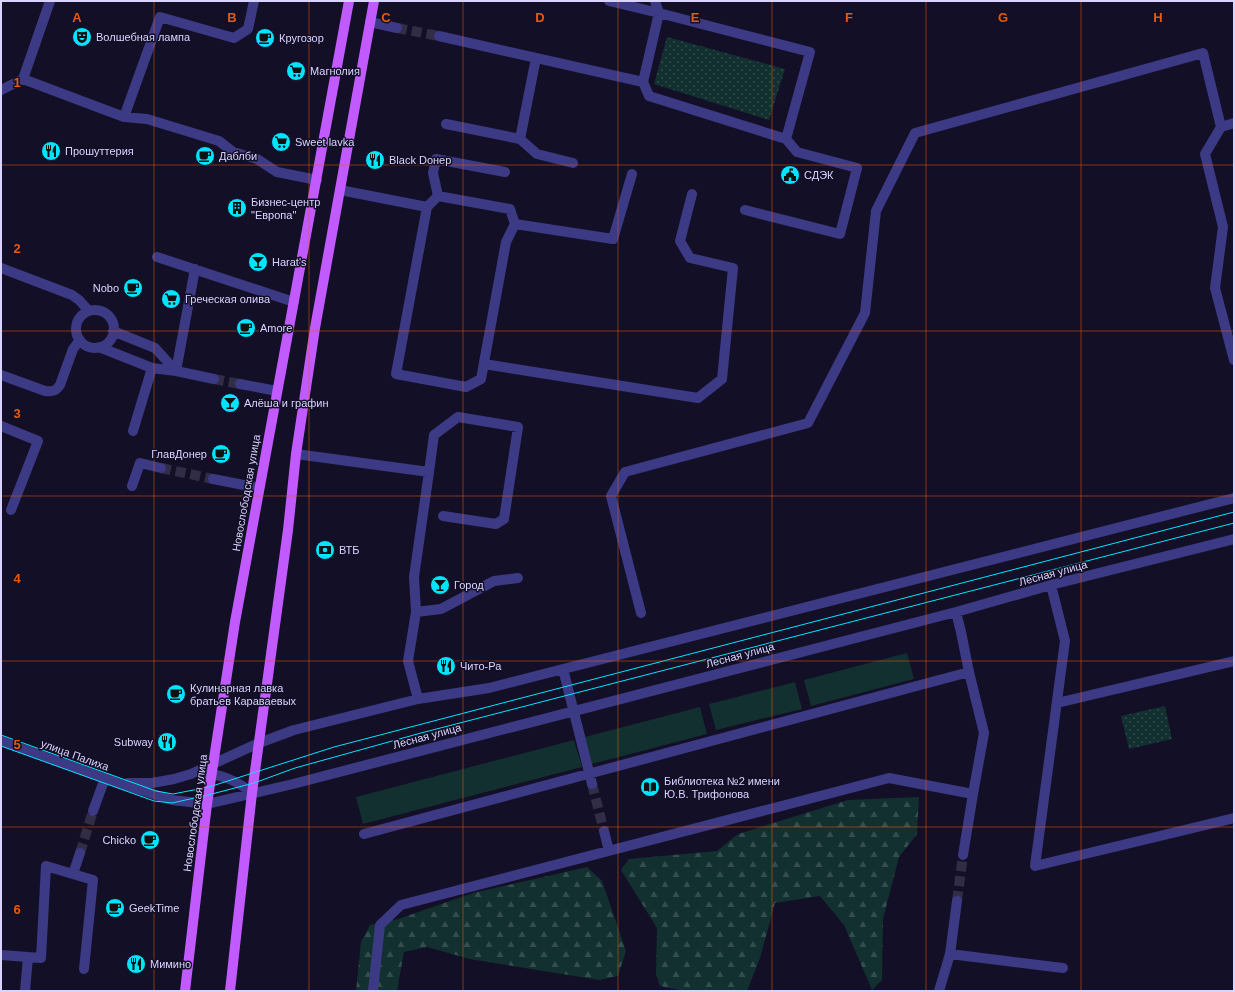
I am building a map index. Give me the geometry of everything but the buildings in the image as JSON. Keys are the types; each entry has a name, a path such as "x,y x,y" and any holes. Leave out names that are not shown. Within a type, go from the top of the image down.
{"main road":[{"name":"Новослободская улица","path":"185,991 206,804 235,622 349,1"},
{"path":"230,991 252,793 288,530 296,454 315,328 374,1"}],"street":[{"path":"1,90 23,79 50,1"},
{"path":"124,116 160,17 234,38 248,29 254,1"},
{"path":"609,1 810,52 786,139"},
{"path":"655,1 659,13 643,82 649,96 786,139 797,152 857,168 840,234 745,210"},
{"path":"370,22 397,28"},
{"path":"439,36 643,82"},
{"path":"641,613 611,496 625,472 808,423 864,313 876,210 915,133 1203,54 1221,126 1205,154 1223,227 1215,288 1234,360"},
{"path":"520,139 536,58"},
{"path":"23,79 124,116 147,119 220,141 234,152 257,159 276,172 317,180"},
{"path":"1221,126 1234,123"},
{"path":"446,124 520,139 537,154 572,163"},
{"path":"438,196 433,173 436,159 505,172"},
{"path":"515,224 613,239 632,174"},
{"path":"340,190 427,207"},
{"path":"484,364 698,398 722,379 733,268 690,258 680,241 692,194"},
{"path":"438,196 510,209 515,224 506,242 481,379 466,387 396,374 427,207 438,196"},
{"path":"157,256 294,302"},
{"path":"1,268 72,295 89,311"},
{"path":"176,370 195,269"},
{"path":"99,347 109,341 113,331 113,324 104,312 97,310 89,311 83,314 78,320 76,326 76,334 85,345 99,347 152,368 176,370 214,378"},
{"path":"113,331 155,348 176,370"},
{"path":"1,375 45,391 54,391 60,385 73,349 80,340"},
{"path":"133,430 152,368"},
{"path":"240,384 278,391"},
{"path":"418,699 408,661 416,612 414,577 434,435 458,417 518,427 504,519 496,524 443,516"},
{"path":"1,426 38,441 11,510"},
{"path":"296,454 429,472"},
{"path":"132,486 140,463 162,468"},
{"path":"213,478 259,488"},
{"path":"259,743 294,730 418,699 489,688 1234,498"},
{"name":"Лесная улица","path":"206,804 574,711 956,612 1050,585 1234,539"},
{"path":"416,612 442,609 494,582 518,578"},
{"path":"1050,585 1066,641 1035,866 1234,818"},
{"path":"956,612 962,632 969,672 984,733 963,855"},
{"path":"1057,703 1234,661"},
{"path":"563,669 592,784"},
{"path":"364,834 969,672"},
{"name":"улица Палиха","path":"1,741 118,783 172,800 206,804"},
{"name":"улица Палиха","path":"118,783 152,783 212,769 259,743"},
{"path":"212,769 236,782 252,793"},
{"path":"93,811 105,778"},
{"path":"373,991 380,925 401,905 889,778 973,794"},
{"path":"604,831 609,851"},
{"path":"73,874 80,853"},
{"path":"1,955 41,958 46,866 93,880 84,969"},
{"path":"939,991 950,954 957,901"},
{"path":"950,954 1063,968"},
{"path":"25,991 28,957"}],"green space":[{"path":"667,37 785,69 769,120 654,84"},
{"path":"907,653 914,679 811,706 804,680"},
{"path":"795,682 802,709 716,730 709,704"},
{"path":"1165,706 1172,739 1129,749 1121,716"},
{"path":"700,707 707,734 592,764 585,737"},
{"path":"574,740 582,767 363,824 356,797"},
{"path":"919,797 917,834 899,857 883,919 882,980 872,990 844,925 820,896 775,903 760,958 747,991 685,991 660,986 656,974 657,928 621,870 629,859 717,851 738,834 848,800"},
{"path":"587,867 602,881 626,951 618,976 599,980 470,959 427,947 404,952 397,991 356,991 361,942 370,925 398,919 473,893"}],"tunnel":[{"path":"397,28 439,36"},
{"path":"214,379 240,384"},
{"path":"161,468 213,479"},
{"path":"592,784 604,831"},
{"path":"80,853 93,811"},
{"path":"957,901 963,855"}],"tram line":[{"path":"1,735 156,791 173,794 209,787 334,747 1234,512"},
{"path":"1,746 154,801 172,803 254,783 295,768 421,733 1234,523"}],"place":[{"name":"Волшебная лампа","path":"82,37"},
{"name":"Кругозор","path":"265,38"},
{"name":"Магнолия","path":"296,71"},
{"name":"Sweet lavka","path":"281,142"},
{"name":"Прошуттерия","path":"51,151"},
{"name":"Даблби","path":"205,156"},
{"name":"Black Dонер","path":"375,160"},
{"name":"СДЭК","path":"790,175"},
{"name":"Бизнес-центр \"Европа\"","path":"237,208"},
{"name":"Harat's","path":"258,262"},
{"name":"Nobo","path":"133,288"},
{"name":"Греческая олива","path":"171,299"},
{"name":"Amore","path":"246,328"},
{"name":"Алёша и графин","path":"230,403"},
{"name":"ГлавДонер","path":"221,454"},
{"name":"ВТБ","path":"325,550"},
{"name":"Город","path":"440,585"},
{"name":"Чито-Ра","path":"446,666"},
{"name":"Кулинарная лавка братьев Караваевых","path":"176,694"},
{"name":"Subway","path":"167,742"},
{"name":"Библиотека №2 имени Ю.В. Трифонова","path":"650,787"},
{"name":"Chicko","path":"150,840"},
{"name":"GeekTime","path":"115,908"},
{"name":"Мимино","path":"136,964"}]}
